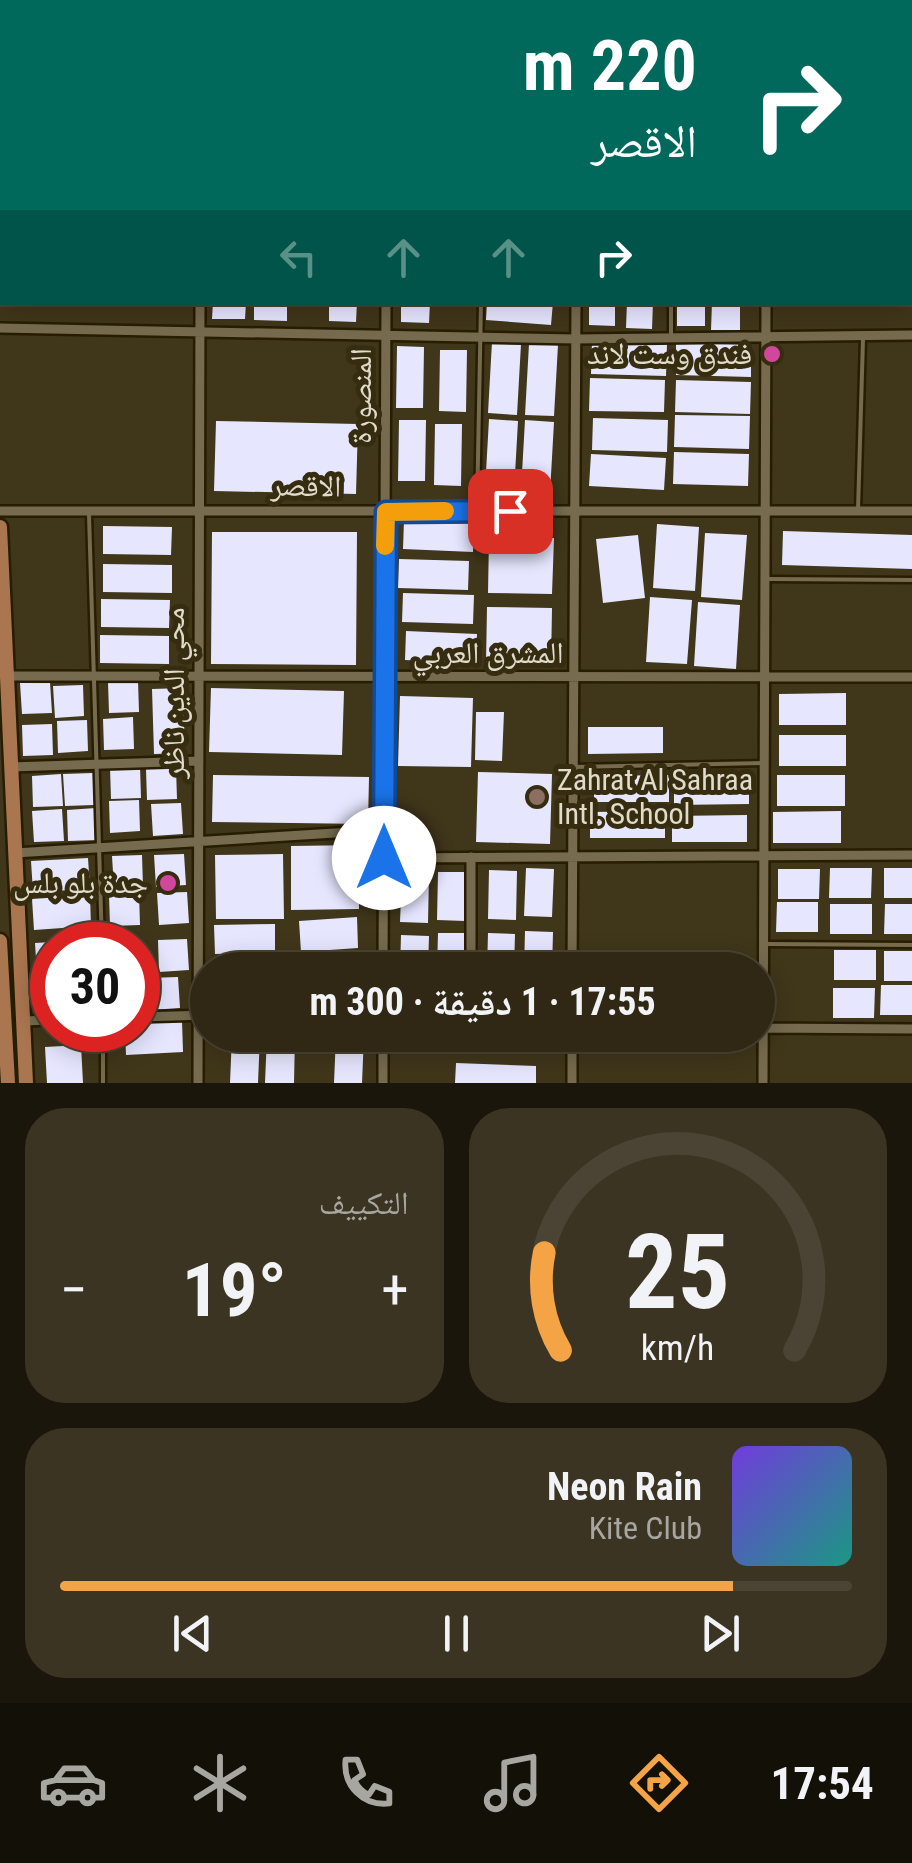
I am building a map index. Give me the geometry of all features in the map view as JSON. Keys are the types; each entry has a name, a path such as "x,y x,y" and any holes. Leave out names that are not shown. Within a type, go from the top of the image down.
{"main road":[{"path":"192,0 200,0"},
{"path":"0,527 26,1083"},
{"path":"0,942 8,1083"}],"street":[{"name":"محي الدين ناظر","path":"200,305 202,952"},
{"name":"المنصورة","path":"383,952 386,305"},
{"path":"572,952 576,305"},
{"path":"764,952 766,305"},
{"path":"0,328 576,340 912,335"},
{"name":"الاقصر","path":"0,511 912,511"},
{"name":"المشرق العربي","path":"4,676 912,677"},
{"path":"10,767 199,761"},
{"path":"16,852 384,830"},
{"path":"384,858 912,855"},
{"path":"471,952 472,857"},
{"path":"160,1017 190,1016"},
{"path":"23,1021 30,1021"},
{"path":"775,1028 912,1030"},
{"name":"محي الدين ناظر","path":"198,1083 200,1052"},
{"path":"383,1052 383,1083"},
{"path":"572,1052 572,1083"},
{"path":"762,1052 764,1083"}],"lane":[{"path":"478,511 481,305"},
{"path":"670,339 671,305"},
{"path":"858,510 863,336"},
{"path":"89,510 102,922"},
{"path":"765,579 912,580"},
{"path":"574,767 764,763"},
{"path":"764,944 912,945"},
{"path":"103,1052 103,1083"}],"building":[{"path":"213,305 246,305 245,319 212,319"},
{"path":"254,305 287,305 287,321 254,320"},
{"path":"329,305 357,305 356,322 329,321"},
{"path":"401,305 430,305 429,323 401,322"},
{"path":"487,305 553,305 551,325 486,320"},
{"path":"589,305 615,305 615,326 589,325"},
{"path":"627,305 653,305 652,329 626,328"},
{"path":"677,305 705,305 705,326 677,326"},
{"path":"712,305 740,305 740,330 711,330"},
{"path":"492,342 521,344 517,415 488,413"},
{"path":"592,342 667,344 666,376 591,374"},
{"path":"676,343 751,345 751,377 676,375"},
{"path":"529,344 558,345 554,416 525,415"},
{"path":"397,346 424,347 423,408 396,408"},
{"path":"440,350 467,350 466,412 439,411"},
{"path":"590,378 665,380 664,412 589,411"},
{"path":"676,380 751,382 750,414 675,412"},
{"path":"675,415 750,416 749,449 674,447"},
{"path":"593,418 668,420 667,452 592,450"},
{"path":"489,419 518,421 514,492 485,490"},
{"path":"399,420 426,420 425,481 398,481"},
{"path":"525,420 554,422 550,493 521,491"},
{"path":"216,421 358,424 356,494 214,491"},
{"path":"435,424 462,424 461,486 434,485"},
{"path":"674,452 749,454 748,486 673,484"},
{"path":"591,454 666,458 664,490 589,486"},
{"path":"404,520 474,523 473,552 403,549"},
{"path":"657,524 699,527 695,591 653,588"},
{"path":"103,526 172,527 171,555 103,554"},
{"path":"783,531 912,535 912,569 782,565"},
{"path":"212,532 357,532 356,665 211,664"},
{"path":"705,533 747,535 742,600 701,597"},
{"path":"638,535 645,598 603,603 596,539"},
{"path":"489,537 554,538 552,594 488,593"},
{"path":"399,559 469,561 468,590 398,588"},
{"path":"103,564 172,565 172,593 103,592"},
{"path":"403,593 474,595 473,624 402,622"},
{"path":"650,597 692,600 687,664 646,662"},
{"path":"101,599 170,600 169,628 101,627"},
{"path":"698,602 740,605 736,669 694,666"},
{"path":"487,607 552,608 551,664 486,663"},
{"path":"406,631 477,634 476,663 405,660"},
{"path":"100,635 169,636 169,664 100,663"},
{"path":"138,680 139,712 109,713 108,682"},
{"path":"50,682 52,713 22,714 20,683"},
{"path":"83,685 84,716 55,718 53,686"},
{"path":"183,688 185,753 154,754 152,689"},
{"path":"211,688 344,691 342,755 209,752"},
{"path":"846,693 846,725 779,725 779,694"},
{"path":"400,696 473,698 471,767 398,766"},
{"path":"476,712 504,712 502,761 475,760"},
{"path":"133,717 134,749 104,750 103,719"},
{"path":"87,720 88,751 58,753 57,721"},
{"path":"52,724 53,755 23,756 22,725"},
{"path":"588,727 663,727 663,753 588,754"},
{"path":"779,735 846,735 846,766 779,766"},
{"path":"140,766 141,798 111,799 110,767"},
{"path":"176,768 177,799 147,800 146,769"},
{"path":"478,772 552,774 550,844 476,842"},
{"path":"93,773 94,805 65,806 63,774"},
{"path":"61,774 63,806 33,807 32,776"},
{"path":"213,775 369,777 368,824 212,822"},
{"path":"669,775 669,802 594,802 594,776"},
{"path":"777,775 845,775 845,806 777,806"},
{"path":"674,778 749,778 749,804 674,805"},
{"path":"139,800 140,831 110,833 109,801"},
{"path":"181,803 183,834 153,836 151,804"},
{"path":"96,808 98,840 68,841 67,810"},
{"path":"62,809 64,841 34,842 32,811"},
{"path":"665,811 665,838 590,838 590,812"},
{"path":"841,811 841,843 773,843 773,812"},
{"path":"747,815 747,842 672,842 672,816"},
{"path":"359,845 359,909 291,910 291,846"},
{"path":"184,854 186,885 156,887 154,855"},
{"path":"283,854 284,919 216,919 215,855"},
{"path":"142,855 143,887 114,888 112,856"},
{"path":"88,858 90,889 33,892 31,861"},
{"path":"526,868 554,869 552,917 524,916"},
{"path":"830,868 872,868 871,898 829,898"},
{"path":"884,868 912,868 912,898 884,898"},
{"path":"778,869 820,869 819,899 778,899"},
{"path":"489,870 517,871 516,920 488,919"},
{"path":"438,872 466,872 465,921 437,920"},
{"path":"402,874 429,874 428,923 400,922"},
{"path":"187,892 189,923 160,925 157,893"},
{"path":"139,893 140,922 110,922 109,895"},
{"path":"90,895 91,922 33,922 32,899"},
{"path":"777,902 818,902 818,932 776,932"},
{"path":"830,904 872,904 872,934 830,934"},
{"path":"885,904 912,904 912,934 884,934"},
{"path":"357,917 358,948 301,952 299,921"},
{"path":"275,924 275,952 215,952 214,925"},
{"path":"525,931 553,932 552,952 524,952"},
{"path":"438,933 465,933 464,952 437,952"},
{"path":"488,933 515,934 514,952 487,952"},
{"path":"401,935 429,936 429,952 401,952"},
{"path":"187,939 189,970 160,972 160,940"},
{"path":"834,950 876,950 876,980 834,980"},
{"path":"884,951 912,951 912,981 884,981"},
{"path":"178,977 180,1008 160,1009 160,978"},
{"path":"881,985 912,985 912,1015 880,1015"},
{"path":"833,988 875,988 874,1018 833,1018"},
{"path":"182,1021 183,1052 126,1055 160,1052 160,1022"},
{"path":"45,1052 81,1052 83,1083 47,1083"},
{"path":"231,1052 259,1052 258,1083 230,1083"},
{"path":"266,1052 295,1052 294,1083 265,1083"},
{"path":"335,1052 363,1052 362,1083 334,1083"},
{"path":"456,1063 536,1066 536,1083 455,1083"}],"slow traffic":[{"path":"385,546 386,512 445,511"}],"place":[{"name":"فندق وست لاند","path":"772,354"},
{"name":"Zahrat Al Sahraa Intl. School","path":"537,797"},
{"name":"جدة بلو بلس","path":"168,883"}],"route":[{"path":"384,858 386,512 510,511"}]}
